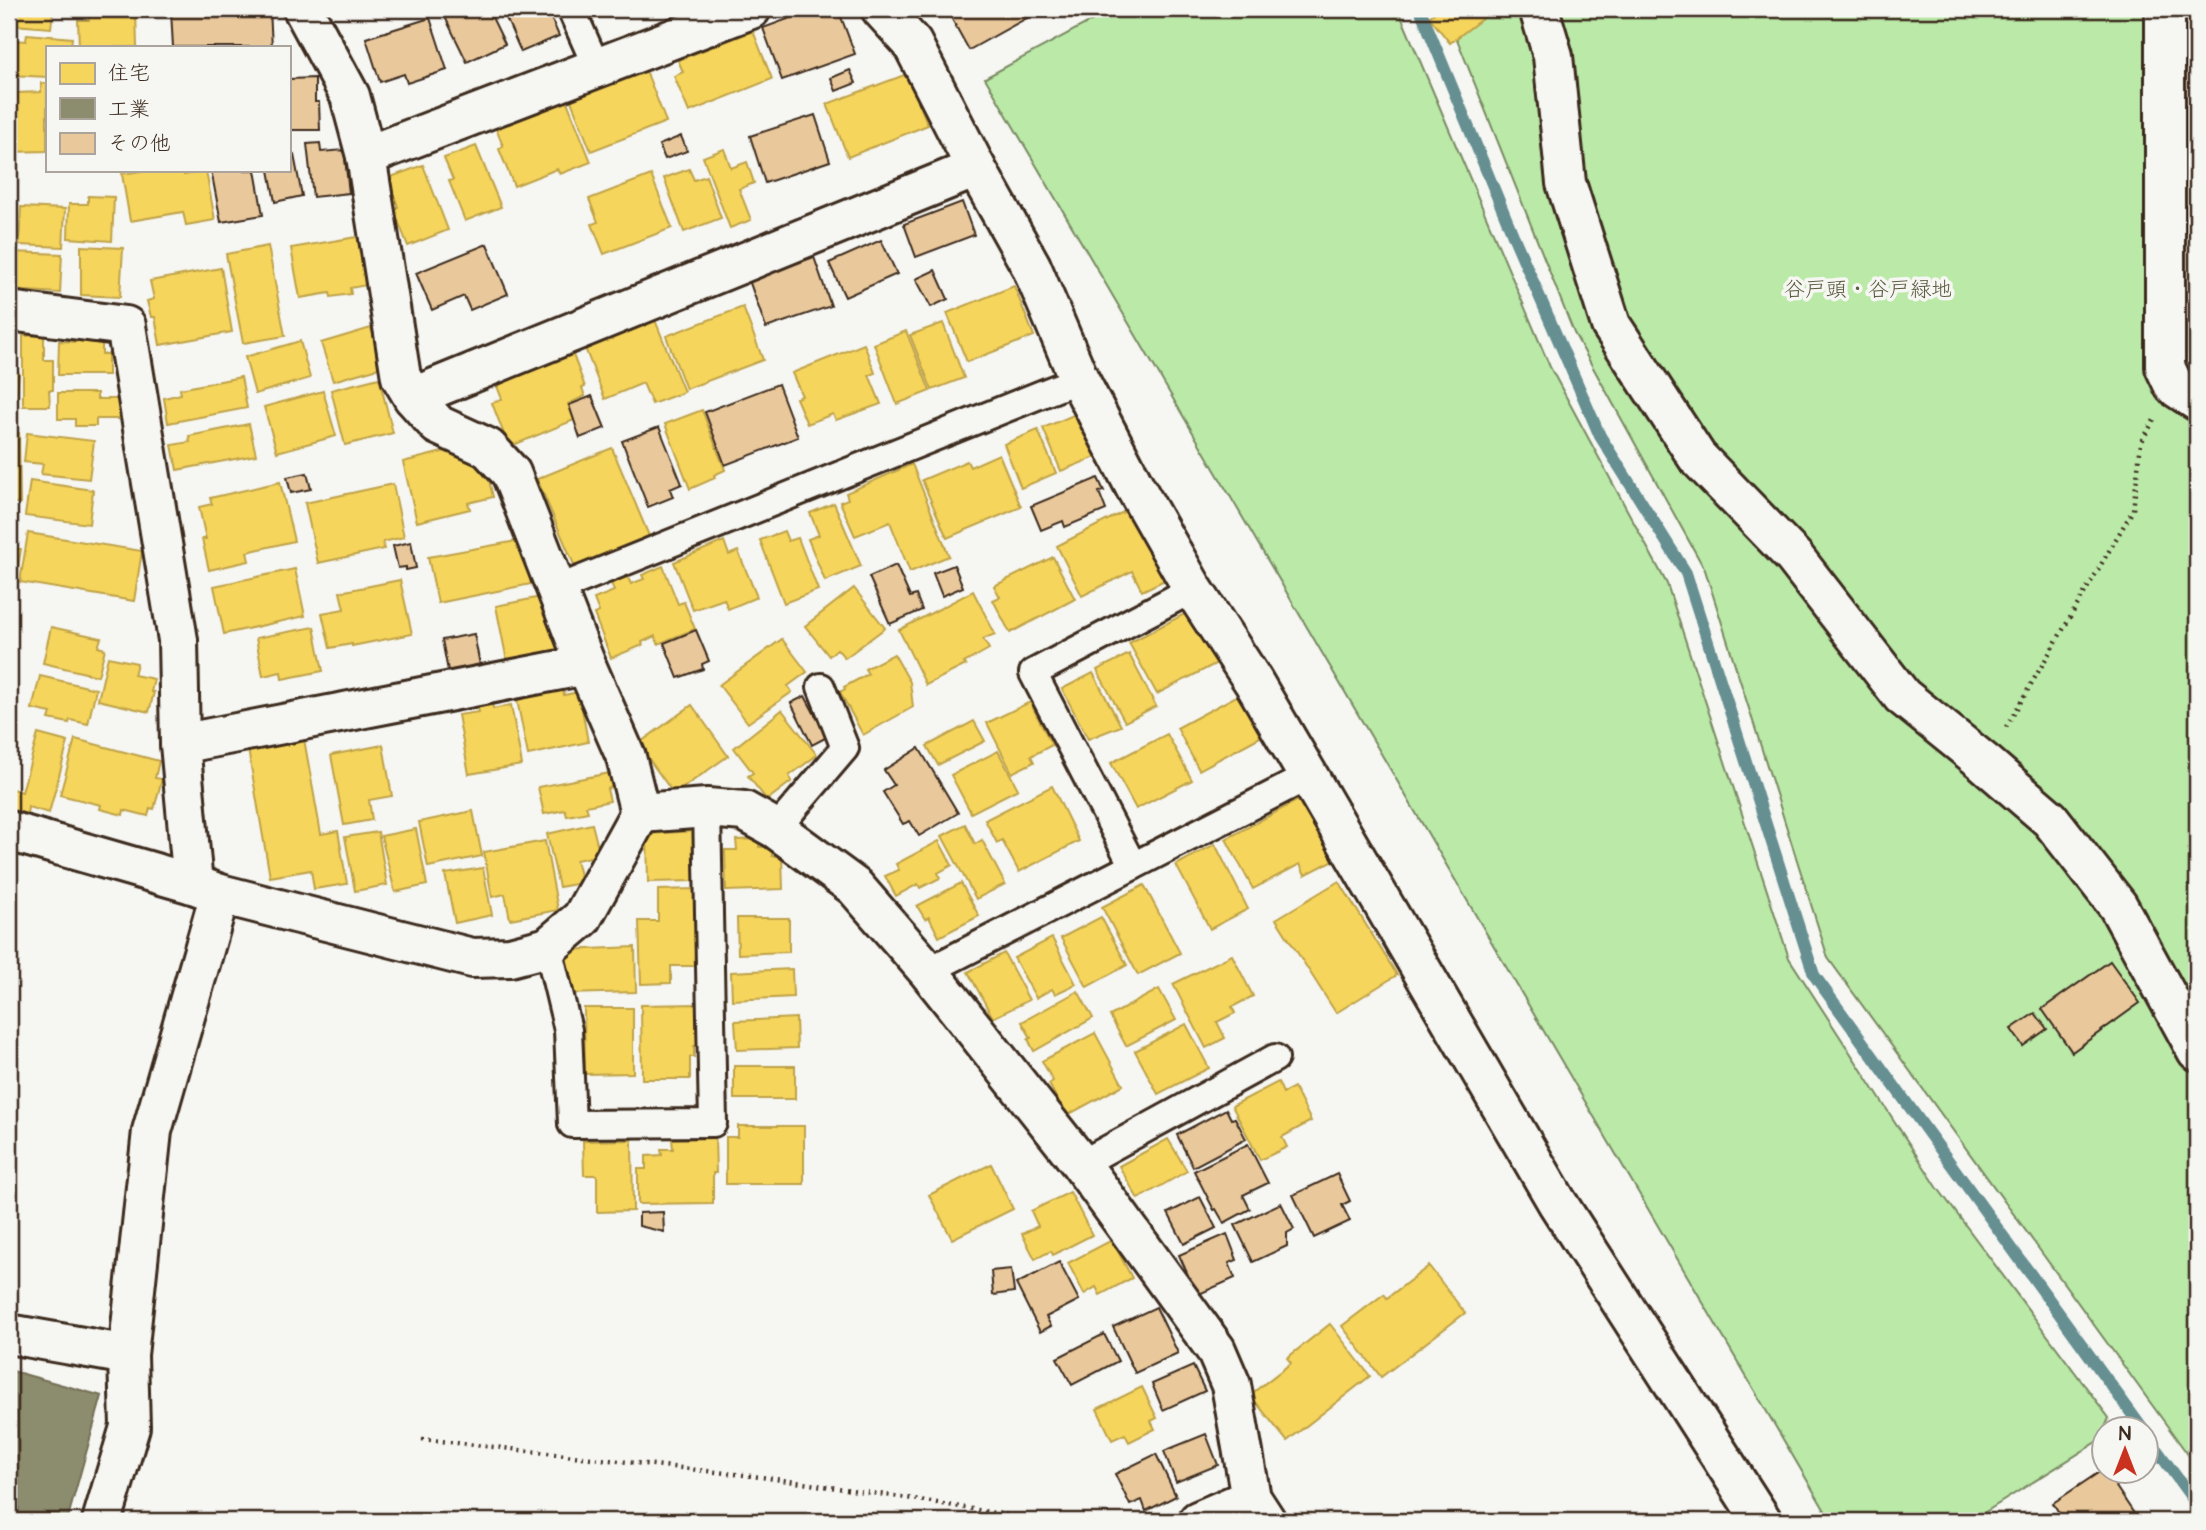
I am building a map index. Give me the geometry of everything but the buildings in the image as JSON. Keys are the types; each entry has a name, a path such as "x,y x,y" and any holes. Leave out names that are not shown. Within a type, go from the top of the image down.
{"street":[{"path":"9,831 206,889 472,958 510,957 548,947 582,918 640,813 626,757 586,665 511,473 488,448 438,425 413,397 401,377 366,156 350,96 303,9"},
{"path":"366,156 751,9"},
{"path":"881,9 912,43 976,168 1031,266 1079,379 1135,487 1193,589 1253,681 1557,1202 1762,1521"},
{"path":"1539,9 1553,56 1566,183 1611,325 1697,457 1794,557 1902,696 1985,762 2050,819 2118,906 2197,1051"},
{"path":"2165,9 2165,367 2186,394"},
{"path":"413,397 976,168"},
{"path":"9,311 126,326 178,640 180,744 206,889 152,1131 128,1355 130,1427 102,1521"},
{"path":"180,744 586,665"},
{"path":"640,813 707,808 744,811 776,829 855,887 928,971 1081,1164 1216,1350 1231,1385 1259,1509 1198,1521"},
{"path":"9,1334 128,1355"}],"lane":[{"path":"571,9 597,68"},
{"path":"557,589 1079,379"},
{"path":"1133,866 1033,673 1193,589"},
{"path":"776,829 845,748 821,687"},
{"path":"928,971 1307,777"},
{"path":"548,947 568,1030 572,1124 713,1123 707,808"},
{"path":"1081,1164 1275,1058"}],"path":[{"path":"1985,762 2133,510 2141,443 2186,394"},
{"path":"422,1439 761,1476 1041,1521"}],"shaded area":[{"path":"2185,9 2197,9 2197,366 2187,355"}],"green space":[{"path":"1084,9 1398,9 1550,367 1667,584 1789,958 1937,1187 2106,1414 2090,1414 2090,1446 1971,1521 1831,1521 985,78 1093,20"},
{"name":"谷戸頭・谷戸緑地","path":"1445,9 2146,9 2147,355 2197,413 2197,1467 1828,958 1705,570 1574,333"}],"waterway":[{"path":"1420,9 1515,240 1600,436 1686,573 1814,975 2132,1414"},
{"path":"2160,1454 2197,1505"}]}
